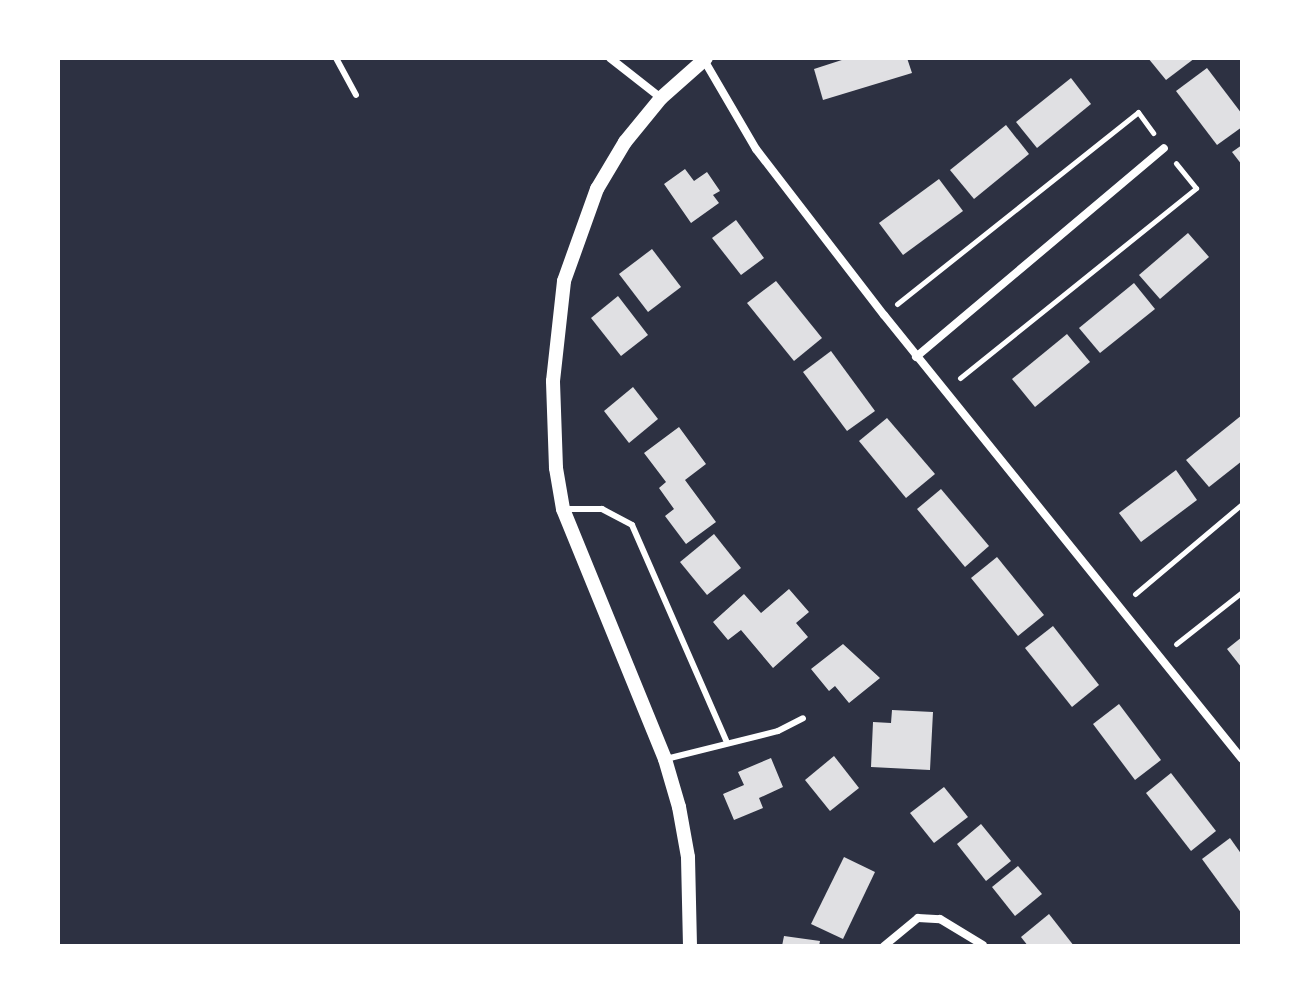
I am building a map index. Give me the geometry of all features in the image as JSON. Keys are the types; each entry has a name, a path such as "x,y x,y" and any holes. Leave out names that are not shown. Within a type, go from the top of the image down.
{"street":[{"path":"610,58 661,98"},
{"path":"690,946 688,857 665,759 563,509 556,468 553,381 564,281 597,189 625,142 661,98 705,59 756,149 916,357 1242,759"},
{"path":"916,357 1164,148"},
{"path":"884,946 918,918 940,919 983,945"}],"lane":[{"path":"336,58 356,95"},
{"path":"563,509 619,514 637,532 726,740"},
{"path":"665,759 726,740 778,731 803,718"}],"path":[{"path":"1119,607 1242,504"},
{"path":"1160,658 1242,592"}],"building":[{"path":"848,58 907,58 912,73 823,100 814,69"},
{"path":"1148,58 1195,58 1166,80"},
{"path":"1207,68 1242,114 1242,127 1217,145 1176,91"},
{"path":"1071,78 1091,104 1037,148 1016,122"},
{"path":"1006,125 1029,154 974,199 950,170"},
{"path":"1242,145 1242,165 1232,152"},
{"path":"685,169 694,181 707,172 720,191 713,195 719,203 691,223 664,184"},
{"path":"939,179 963,211 903,255 879,223"},
{"path":"736,220 764,258 741,275 712,238"},
{"path":"1188,233 1209,257 1160,299 1139,275"},
{"path":"652,249 681,287 648,312 619,274"},
{"path":"776,281 822,338 794,361 747,303"},
{"path":"1134,283 1155,309 1100,353 1079,328"},
{"path":"618,296 648,335 621,356 591,318"},
{"path":"1067,334 1090,362 1035,407 1012,379"},
{"path":"831,351 875,411 847,431 803,372"},
{"path":"633,387 658,419 629,443 604,411"},
{"path":"1242,415 1242,461 1209,487 1186,460"},
{"path":"887,418 935,474 906,498 859,441"},
{"path":"679,427 706,464 685,480 716,522 686,544 665,516 674,509 659,488 666,482 644,453"},
{"path":"1176,470 1197,500 1141,542 1119,513"},
{"path":"941,489 989,546 965,567 917,509"},
{"path":"714,534 741,568 707,595 680,562"},
{"path":"997,557 1044,615 1018,636 971,578"},
{"path":"789,589 809,612 796,623 808,637 773,668 741,630 728,640 713,622 744,594 761,613"},
{"path":"1053,626 1099,685 1072,707 1025,648"},
{"path":"1242,637 1242,668 1227,649"},
{"path":"843,644 880,678 849,703 835,686 829,691 811,669"},
{"path":"1119,704 1161,760 1135,780 1093,724"},
{"path":"892,710 933,712 930,770 871,767 873,722 891,723"},
{"path":"834,756 859,788 830,811 805,780"},
{"path":"771,758 783,787 759,798 763,808 734,820 723,794 744,785 738,772"},
{"path":"1171,773 1216,831 1191,851 1146,793"},
{"path":"944,787 968,817 934,843 910,813"},
{"path":"981,824 1011,861 986,881 957,844"},
{"path":"1230,838 1242,855 1242,914 1202,859"},
{"path":"844,857 875,872 843,939 811,924"},
{"path":"1018,866 1042,894 1015,916 992,887"},
{"path":"1049,914 1074,946 1028,946 1021,937"},
{"path":"784,936 820,941 819,946 782,946"}]}
